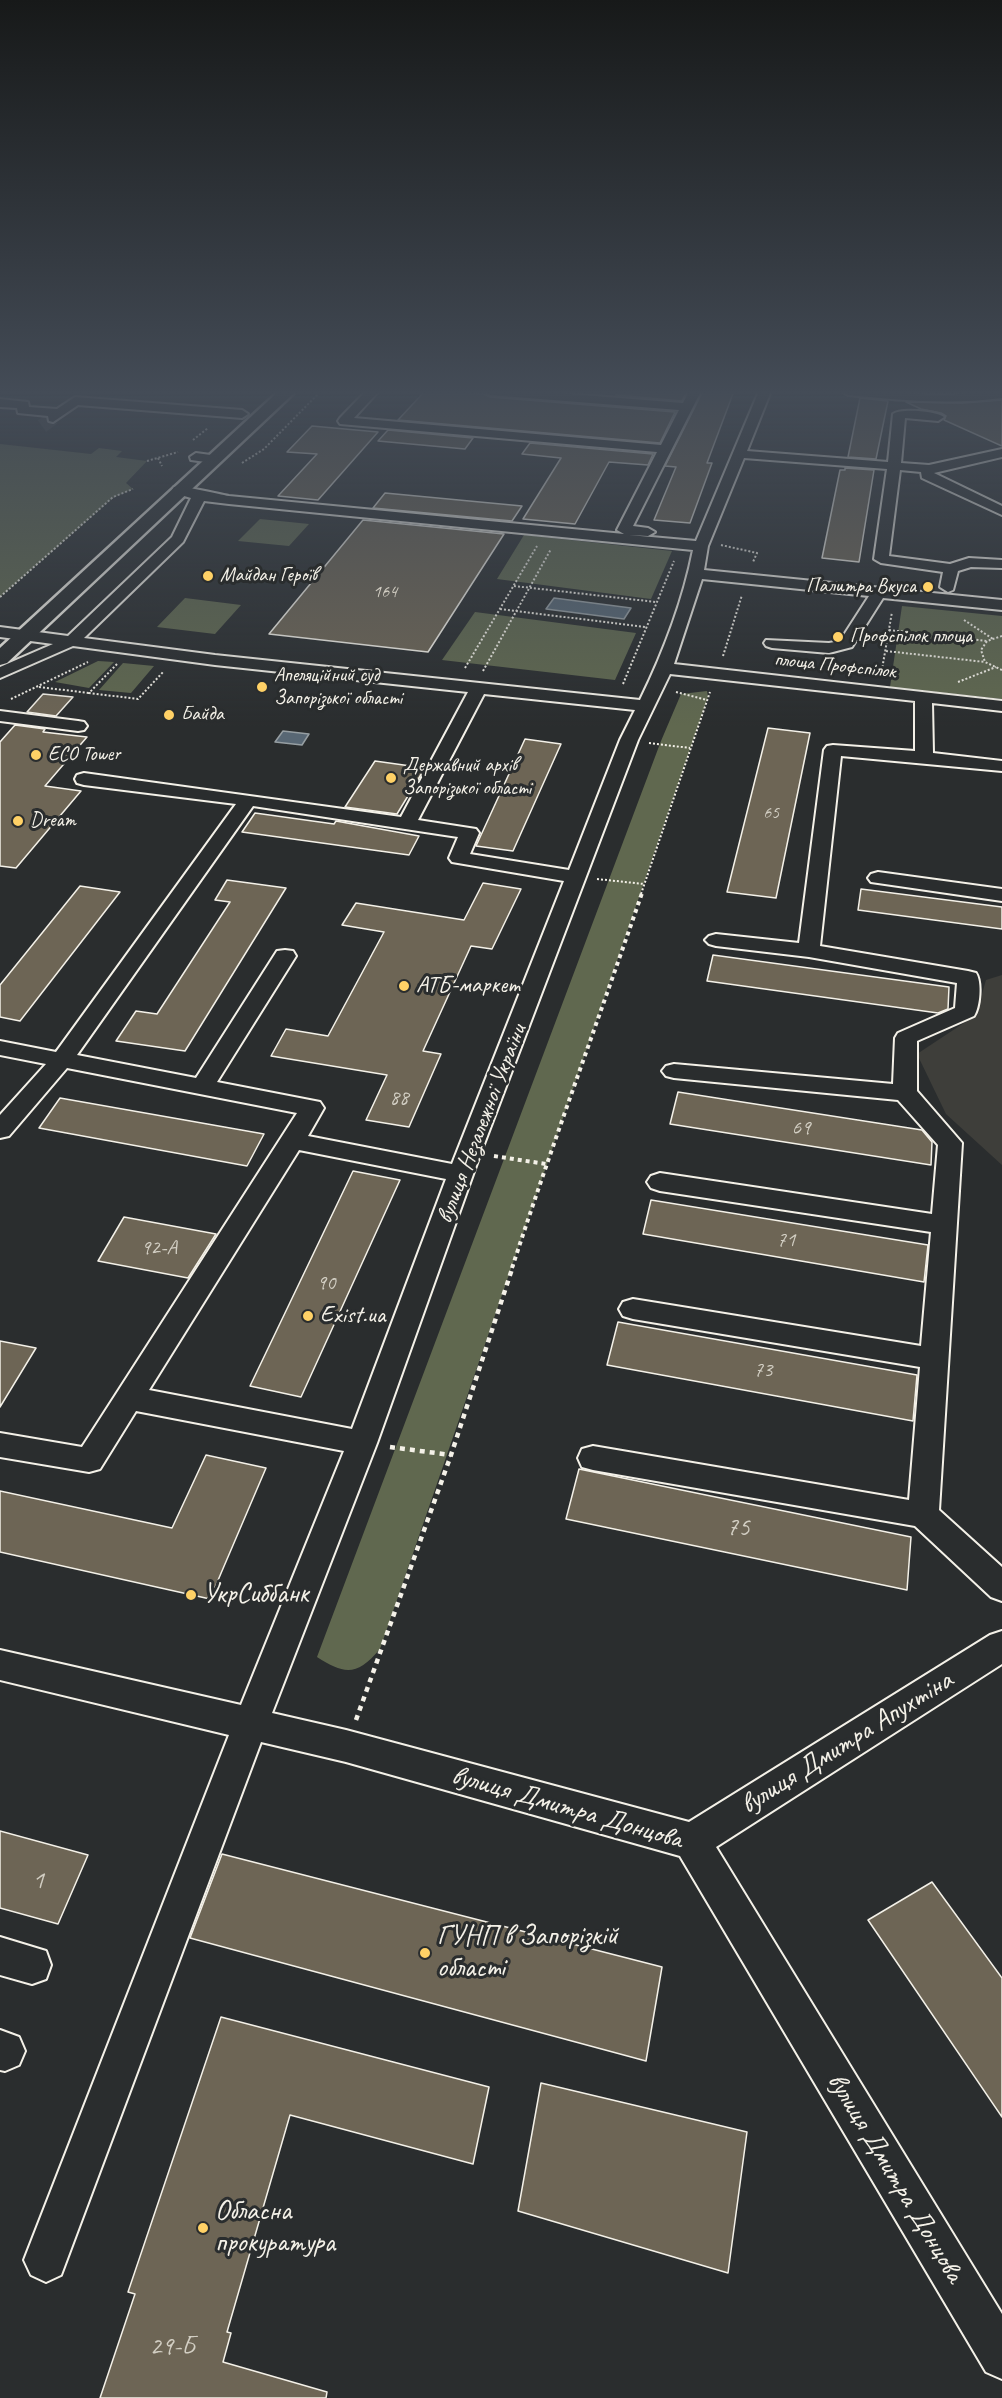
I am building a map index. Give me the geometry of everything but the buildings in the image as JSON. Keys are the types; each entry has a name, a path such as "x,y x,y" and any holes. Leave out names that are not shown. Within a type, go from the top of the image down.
{"main road":[{"path":"45,594 144,503"},
{"path":"136,511 155,503"},
{"path":"0,659 166,503"},
{"path":"0,631 18,616"}],"street":[{"path":"0,673 72,641 178,539 196,503"},
{"path":"275,503 703,542"},
{"path":"638,503 624,530 703,542"},
{"name":"вулиця Незалежної України","path":"46,2260 220,1802 362,1443 466,1163 628,740 664,668 696,574 703,542 719,503"},
{"path":"889,503 881,559 951,569 969,562 1002,564"},
{"path":"946,599 951,569"},
{"path":"696,574 1002,605"},
{"path":"772,643 830,648 846,644 887,593"},
{"path":"0,631 215,660 480,681 644,706"},
{"name":"площа Профспілок","path":"664,668 1002,706"},
{"path":"407,823 480,681"},
{"path":"922,696 924,757"},
{"path":"0,716 78,726"},
{"path":"809,951 833,750 1002,766"},
{"path":"84,779 469,832 459,858 576,877"},
{"path":"0,1130 62,1060 248,800"},
{"path":"878,878 1002,895"},
{"path":"716,940 809,951 968,978 966,1011 906,1038 905,1093"},
{"path":"202,1087 285,956"},
{"path":"0,1048 312,1108 89,1460 0,1445"},
{"path":"674,1071 905,1093 950,1143 923,1515"},
{"path":"293,1141 466,1163"},
{"path":"660,1182 944,1225"},
{"path":"633,1309 934,1359"},
{"path":"129,1398 362,1443"},
{"path":"593,1458 923,1515 1002,1587"},
{"name":"вулиця Дмитра Апухтіна","path":"692,1841 1002,1646"},
{"name":"вулиця Дмитра Донцова","path":"0,1665 346,1746 692,1841 1002,2356"}],"path":[{"path":"0,597 107,503"},
{"path":"463,671 539,543"},
{"path":"480,681 553,545"},
{"path":"622,685 678,551"},
{"path":"346,1746 451,1455 546,1164 757,553"},
{"path":"514,586 656,603"},
{"path":"878,691 889,630 887,593"},
{"path":"500,609 645,627"},
{"path":"889,630 987,641 1002,636"},
{"path":"985,662 981,650 987,641"},
{"path":"886,651 985,662 1002,670"},
{"path":"89,693 122,659"},
{"path":"38,686 138,699 170,665"},
{"path":"628,740 690,748"},
{"path":"576,877 644,884"},
{"path":"466,1163 546,1164"},
{"path":"362,1443 451,1455"}],"shaded area":[{"path":"1002,975 1002,1165 946,1114 917,1054 976,1015 986,980"}],"green space":[{"path":"0,503 107,503 0,597"},
{"path":"260,519 309,524 289,546 238,541"},
{"path":"524,535 672,551 651,599 497,579"},
{"path":"185,598 241,605 215,634 157,627"},
{"path":"902,606 1002,616 1002,699 890,687"},
{"path":"475,612 636,633 615,680 442,660"},
{"path":"98,661 114,662 89,688 55,682"},
{"path":"123,663 154,666 131,693 99,690"},
{"path":"707,691 708,697 380,1649 372,1658 357,1668 350,1670 335,1667 317,1657 661,741 681,694"}],"water":[{"path":"554,598 631,608 624,619 546,609"},
{"path":"283,731 309,734 302,745 275,742"}],"place":[{"name":"Майдан Героїв","path":"208,576"},
{"name":"Палитра Вкуса","path":"928,587"},
{"name":"Профспілок площа","path":"838,637"},
{"name":"Апеляційний суд Запорізької області","path":"262,687"},
{"name":"Байда","path":"169,715"},
{"name":"ECO Tower","path":"36,755"},
{"name":"Державний архів Запорізької області","path":"391,778"},
{"name":"Dream","path":"18,821"},
{"name":"АТБ-маркет","path":"404,986"},
{"name":"Exist.ua","path":"308,1316"},
{"name":"УкрСиббанк","path":"191,1595"},
{"name":"ГУНП в Запорізкій області","path":"425,1953"},
{"name":"Обласна прокуратура","path":"203,2228"}]}
